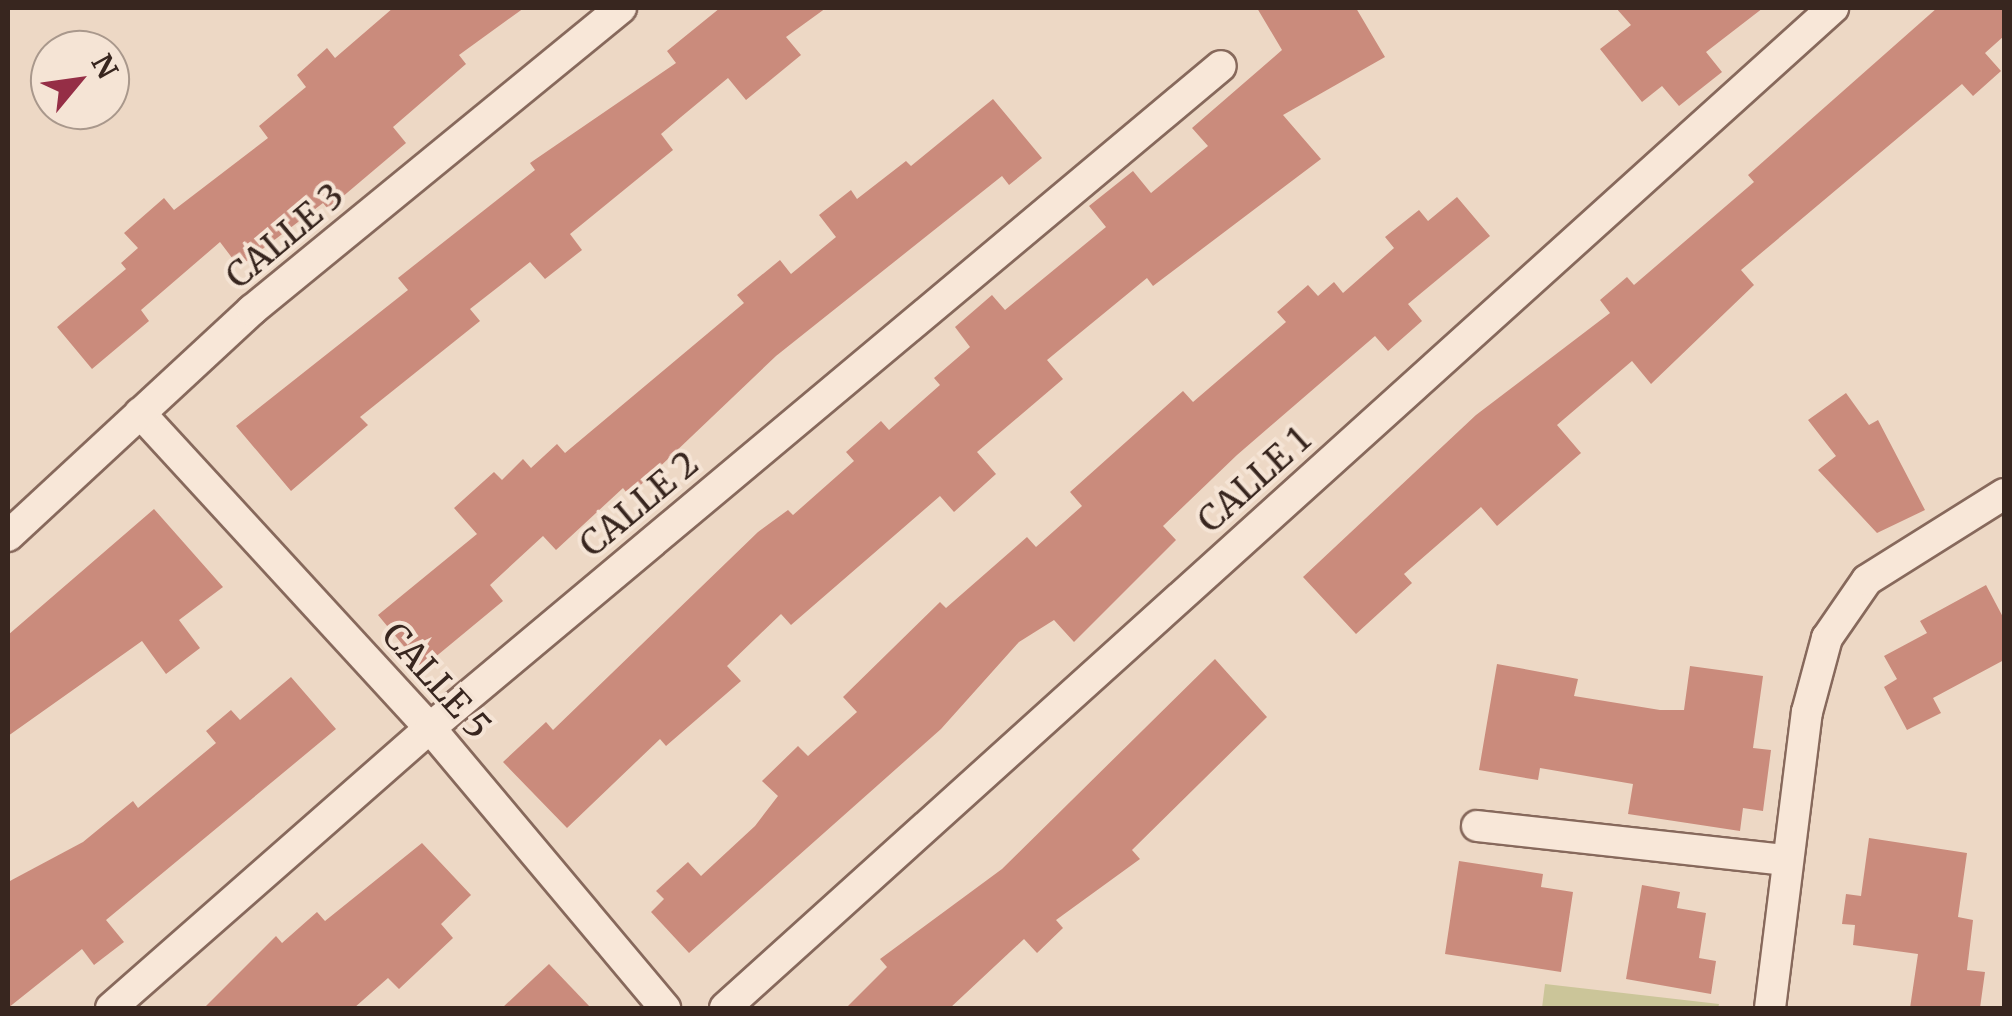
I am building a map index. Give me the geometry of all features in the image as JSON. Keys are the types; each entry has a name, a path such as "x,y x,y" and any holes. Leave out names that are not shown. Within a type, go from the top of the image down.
{"street":[{"name":"CALLE 3","path":"8,536 140,413 622,8"},
{"name":"CALLE 1","path":"725,1008 1833,8"},
{"name":"CALLE 2","path":"112,1008 430,728 1221,66"},
{"name":"CALLE 5","path":"140,413 430,728 665,1008"},
{"path":"1770,1008 1806,712 1827,638 1867,580 2004,494"},
{"path":"1477,826 1787,860"}],"shaded area":[{"path":"1545,984 1719,1004 1718,1008 1542,1008"}],"building":[{"path":"393,8 524,8 459,55 466,64 393,127 406,143 328,209 323,203 239,267 220,242 141,310 149,321 92,369 57,327 126,269 121,263 138,248 124,233 164,198 174,210 268,138 259,126 306,87 297,75 327,48 335,58"},
{"path":"720,8 826,8 786,37 801,55 746,100 728,78 661,134 673,150 570,234 582,250 545,279 530,262 470,309 480,321 360,417 368,425 291,491 236,426 408,290 398,278 535,170 530,163 676,63 667,51"},
{"path":"1257,8 1356,8 1385,57 1283,115 1321,159 1153,286 1147,278 1047,360 1063,379 977,452 996,474 954,512 940,496 791,625 781,614 727,666 741,681 666,746 660,739 567,828 503,762 546,722 553,730 758,532 788,510 793,515 854,461 846,452 881,421 889,430 940,385 934,378 970,347 955,327 992,295 1005,310 1106,227 1089,206 1133,171 1151,193 1208,146 1192,128 1282,50"},
{"path":"1616,8 1763,8 1706,52 1722,72 1679,106 1662,86 1642,102 1600,49 1631,25"},
{"path":"1937,8 2004,8 2004,36 1985,53 2001,71 1973,96 1962,84 1741,270 1754,285 1651,384 1632,361 1557,425 1581,453 1497,526 1481,507 1404,574 1412,583 1356,634 1303,577 1476,415 1610,313 1600,300 1627,277 1634,285 1754,182 1748,175"},
{"path":"993,99 1042,158 1009,185 1002,176 776,356 629,496 623,488 556,550 543,536 490,585 503,601 422,668 378,615 477,534 454,508 494,472 502,480 523,459 531,468 557,444 565,453 744,303 737,295 780,260 791,274 836,237 819,215 851,190 857,199 906,161 911,166"},
{"path":"1457,197 1490,236 1408,304 1422,321 1388,351 1375,336 1237,455 1163,526 1176,540 1074,642 1054,620 1019,642 941,729 689,953 651,912 664,899 656,891 688,862 701,876 755,826 778,796 762,781 798,746 808,756 857,712 843,697 940,602 946,608 1027,537 1036,547 1082,506 1070,492 1183,391 1193,402 1286,322 1277,312 1308,285 1318,296 1334,282 1343,293 1394,248 1385,237 1419,210 1428,221"},
{"path":"1846,393 1869,425 1878,420 1925,510 1877,533 1818,470 1836,456 1808,420"},
{"path":"154,509 223,587 179,620 200,648 166,674 142,641 8,736 8,635"},
{"path":"1986,585 2004,619 2004,660 1933,698 1941,713 1907,730 1884,687 1897,679 1884,656 1927,633 1920,621"},
{"path":"1215,659 1267,717 1132,850 1140,859 1056,920 1063,928 1037,953 1024,939 950,1008 846,1008 887,967 880,959 1002,869"},
{"path":"1497,664 1578,679 1574,696 1660,710 1684,710 1690,666 1763,676 1753,748 1771,750 1763,811 1743,808 1740,831 1628,814 1633,784 1540,768 1538,780 1479,770"},
{"path":"291,677 336,729 106,920 124,942 94,965 82,949 8,1008 8,882 83,842 133,801 138,808 216,743 206,731 231,710 240,720"},
{"path":"1869,838 1967,853 1958,917 1973,920 1967,970 1985,972 1980,1008 1910,1008 1918,954 1853,945 1855,925 1842,924 1846,894 1861,896"},
{"path":"422,843 471,895 441,924 453,938 399,989 388,978 354,1008 204,1008 276,936 282,943 317,912 325,921"},
{"path":"1459,861 1543,874 1541,887 1573,892 1561,972 1445,954"},
{"path":"1642,885 1680,892 1677,908 1706,913 1699,958 1716,961 1711,994 1626,979"},
{"path":"549,964 591,1008 502,1008"}]}
